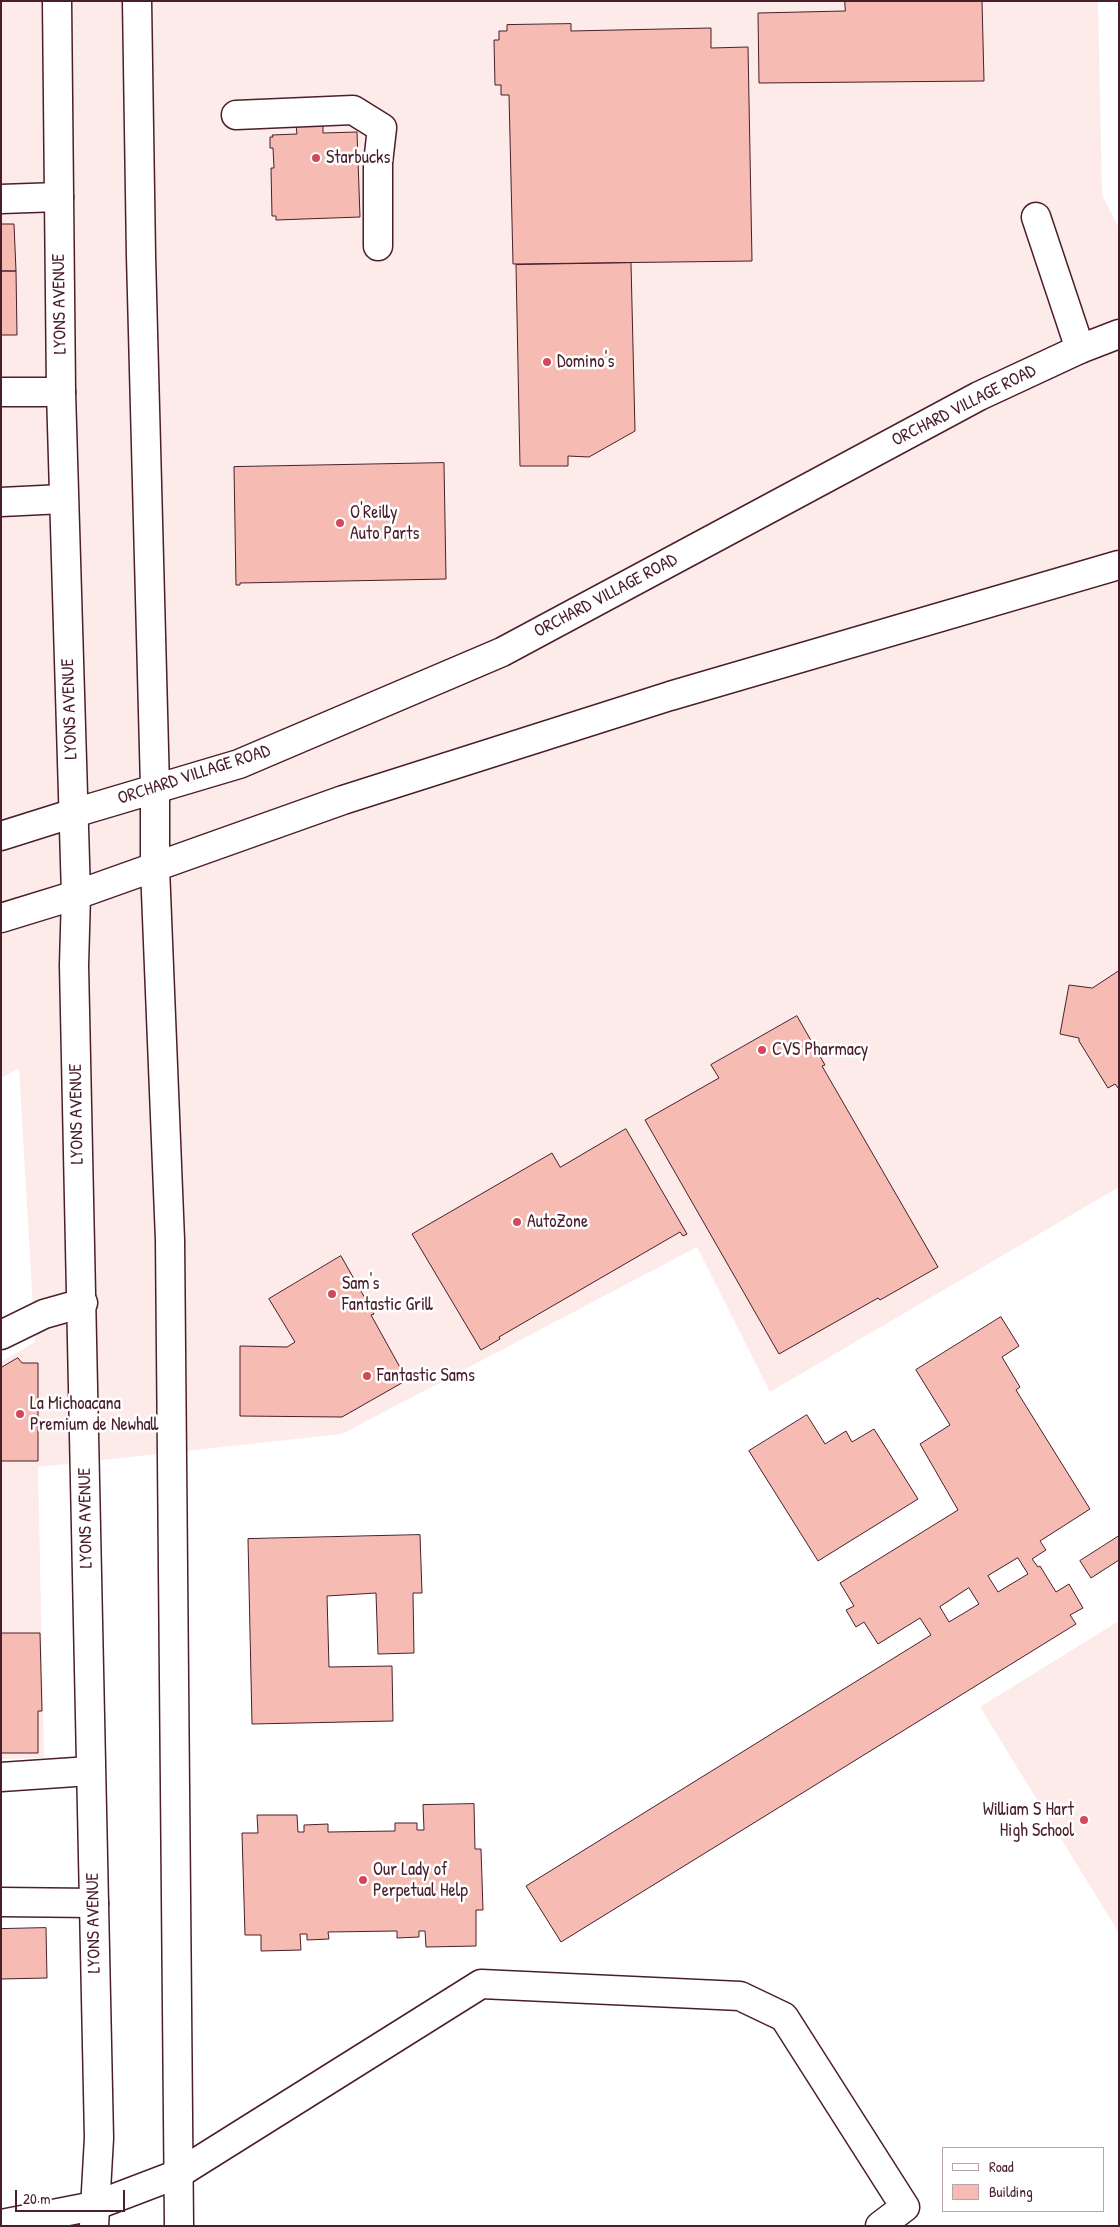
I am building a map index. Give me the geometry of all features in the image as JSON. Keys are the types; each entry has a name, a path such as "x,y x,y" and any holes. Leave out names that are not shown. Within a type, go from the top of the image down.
{"main road":[{"name":"LYONS AVENUE","path":"57,1 63,499 76,895 74,965 83,1303 98,2138 94,2216"},
{"path":"137,1 141,256 155,788 155,868 170,1240 178,2226"},
{"path":"236,115 353,110 382,128 378,164 378,246"},
{"path":"1,200 59,197"},
{"path":"1036,217 1080,349"},
{"name":"ORCHARD VILLAGE ROAD","path":"1,836 239,764 502,652 979,396 1080,349 1119,334"},
{"path":"1,392 61,392"},
{"path":"1,502 63,499"},
{"path":"1,918 155,868 343,800 670,696 1119,565"},
{"path":"1,1335 44,1314 83,1303"},
{"path":"1,1777 90,1771"},
{"path":"1,1902 94,1903"},
{"path":"1,2224 94,2216 178,2174 481,1984 740,1996 784,2017 906,2207 880,2226"}],"shaded area":[{"path":"1,1 1098,1 1102,195 1119,228 1119,1187 770,1392 697,1247 342,1434 38,1467 44,1758 1,1759 1,1362 35,1342 19,1068 1,1078"},
{"name":"William S Hart High School","path":"1119,1621 1119,1933 980,1707"}],"building":[{"path":"845,1 982,1 984,81 759,83 758,13 845,11"},
{"path":"571,24 571,31 711,28 711,48 748,47 752,261 513,264 509,95 501,95 501,85 495,85 494,40 499,40 499,31 507,31 507,25"},
{"name":"Starbucks","path":"323,115 323,133 357,132 360,217 276,220 276,216 272,216 271,168 274,168 273,148 270,148 270,137 273,137 272,135 297,134 296,125"},
{"path":"1,224 14,224 16,271 1,271"},
{"path":"631,263 635,431 589,457 568,456 568,466 520,466 516,265"},
{"path":"1,271 16,271 17,335 1,335"},
{"name":"O'Reilly Auto Parts","path":"444,463 446,579 240,583 240,585 236,585 234,467"},
{"path":"1119,971 1119,1089 1115,1084 1108,1088 1079,1041 1079,1038 1060,1034 1069,985 1092,988"},
{"path":"797,1016 825,1065 822,1066 938,1267 880,1300 878,1298 779,1354 645,1120 719,1078 711,1065"},
{"path":"626,1129 687,1234 683,1236 680,1232 499,1337 500,1339 481,1350 412,1234 552,1153 560,1167"},
{"path":"341,1256 374,1314 371,1315 407,1380 342,1417 240,1416 240,1346 287,1347 295,1342 269,1299"},
{"path":"1001,1317 1019,1346 1002,1357 1020,1387 1016,1390 1090,1509 1040,1541 1046,1550 1032,1559 1038,1567 1040,1566 1056,1592 1069,1584 1083,1608 1070,1615 1076,1624 561,1942 526,1886 931,1635 920,1618 878,1644 864,1622 856,1627 846,1610 854,1606 840,1583 958,1510 920,1444 950,1425 916,1370","holes":["1018,1558 1028,1574 998,1592 988,1576","969,1588 979,1604 949,1622 940,1607"]},
{"name":"La Michoacana Premium de Newhall","path":"18,1358 22,1363 38,1363 38,1461 1,1461 1,1368"},
{"path":"807,1415 825,1444 846,1431 852,1442 874,1429 918,1499 818,1561 749,1451"},
{"path":"420,1535 422,1593 413,1593 414,1653 378,1654 376,1593 327,1596 329,1667 392,1666 393,1721 252,1724 248,1539"},
{"path":"1119,1536 1119,1560 1091,1578 1080,1561"},
{"path":"1,1633 40,1633 42,1711 38,1711 38,1753 1,1753"},
{"name":"Our Lady of Perpetual Help","path":"474,1804 475,1849 481,1849 483,1910 476,1910 476,1946 426,1947 425,1931 419,1931 419,1937 397,1938 397,1931 328,1932 329,1939 307,1940 307,1934 300,1934 301,1950 261,1951 261,1935 245,1935 242,1833 258,1833 257,1815 297,1815 298,1832 304,1832 304,1825 328,1824 328,1832 395,1831 395,1823 417,1823 417,1830 424,1830 423,1805"},
{"path":"46,1928 47,1978 1,1979 1,1929"}],"place":[{"name":"Starbucks","path":"316,158"},
{"name":"Domino's","path":"547,362"},
{"name":"O'Reilly Auto Parts","path":"340,523"},
{"name":"CVS Pharmacy","path":"762,1050"},
{"name":"AutoZone","path":"517,1222"},
{"name":"Sam's Fantastic Grill","path":"332,1294"},
{"name":"Fantastic Sams","path":"367,1376"},
{"name":"La Michoacana Premium de Newhall","path":"20,1414"},
{"name":"William S Hart High School","path":"1084,1820"},
{"name":"Our Lady of Perpetual Help","path":"363,1880"}]}
